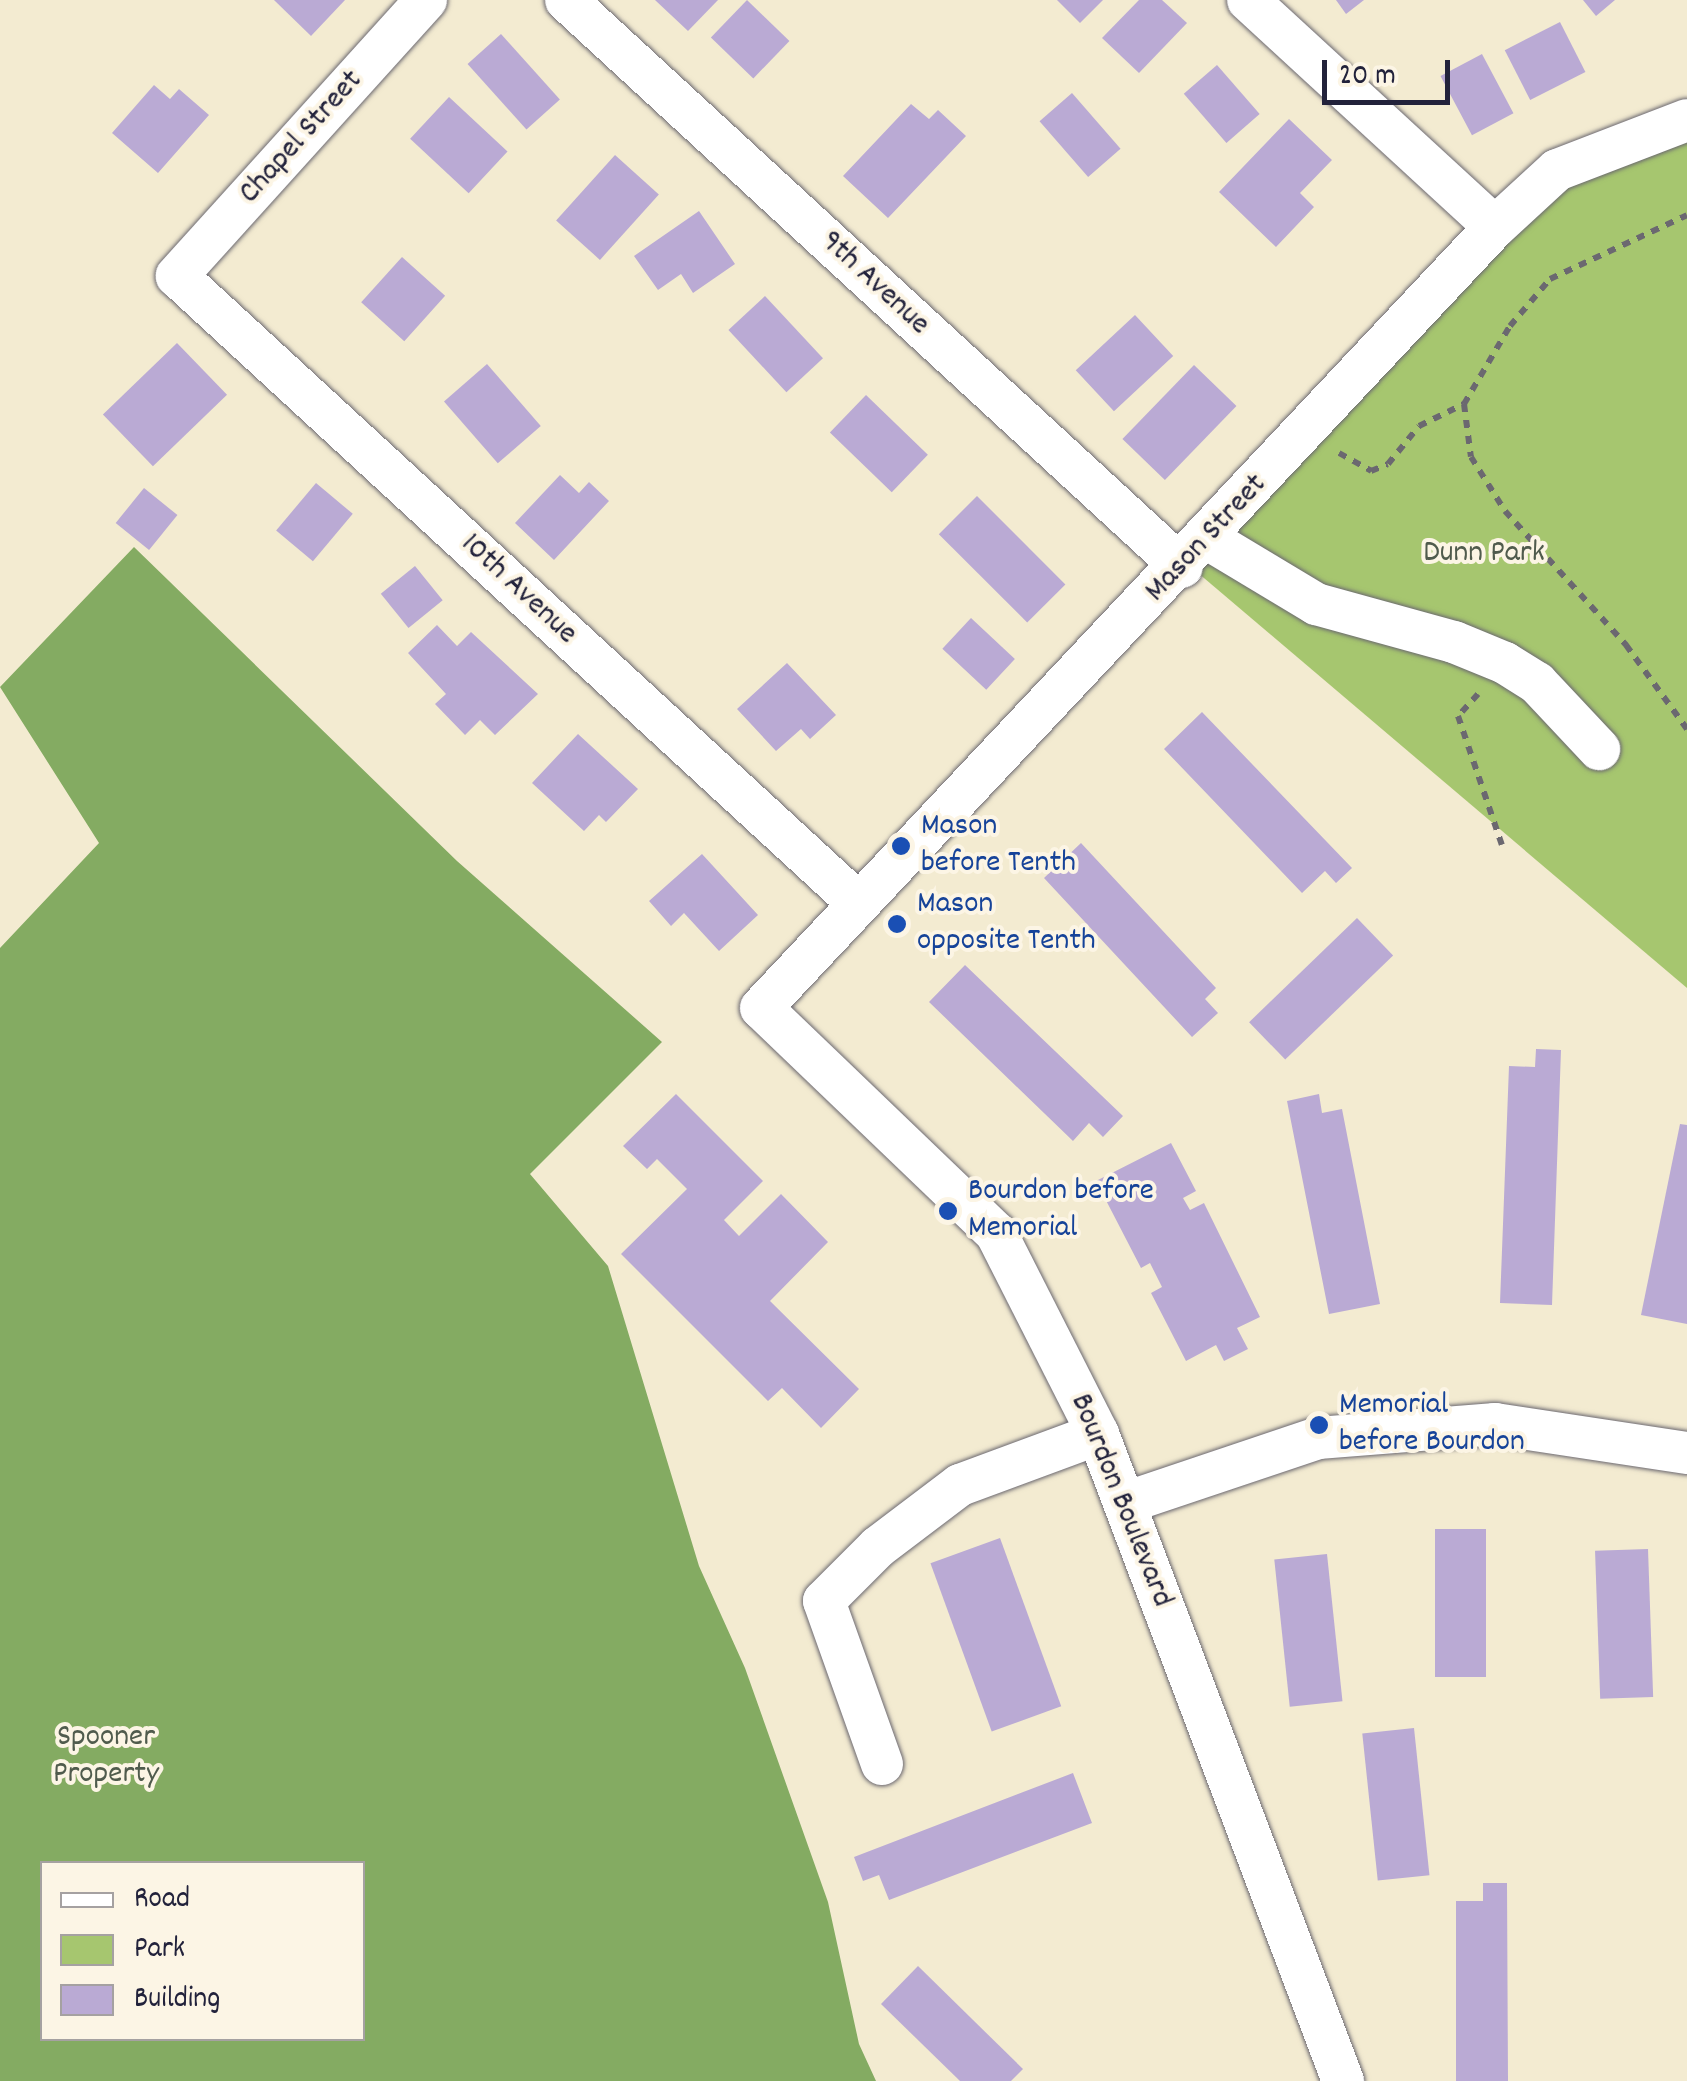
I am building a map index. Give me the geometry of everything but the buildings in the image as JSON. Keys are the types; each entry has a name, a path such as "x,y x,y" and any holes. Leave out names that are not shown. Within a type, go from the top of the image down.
{"street":[{"name":"Chapel Street","path":"177,276 426,0"},
{"name":"9th Avenue","path":"566,0 1195,553 1316,604 1454,642 1505,663 1537,683 1599,749"},
{"path":"1248,0 1495,228"},
{"name":"Mason Street","path":"760,1008 1195,553 1495,228 1557,170 1687,120"},
{"name":"10th Avenue","path":"177,276 859,904"},
{"name":"Bourdon Boulevard","path":"760,1008 996,1233 1098,1434 1344,2081"},
{"path":"1125,1503 1318,1438 1496,1424 1687,1452"},
{"path":"882,1764 824,1601 878,1548 960,1485 1098,1434"}],"path":[{"path":"1335,449 1371,470 1397,456 1419,426 1464,404 1510,326 1550,278 1687,215"},
{"path":"1464,404 1470,456 1505,511 1626,646 1687,729"},
{"path":"1502,844 1458,716 1505,663"}],"green space":[{"name":"Dunn Park","path":"1687,137 1687,988 1191,567 1501,243 1575,179"},
{"name":"Spooner Property","path":"134,547 457,861 662,1042 530,1174 608,1266 699,1566 745,1668 828,1902 859,2044 876,2081 0,2081 0,948 99,843 0,687"}],"place":[{"name":"Mason before Tenth","path":"901,846"},
{"name":"Mason opposite Tenth","path":"897,924"},
{"name":"Bourdon before Memorial","path":"948,1211"},
{"name":"Memorial before Bourdon","path":"1319,1425"}]}
